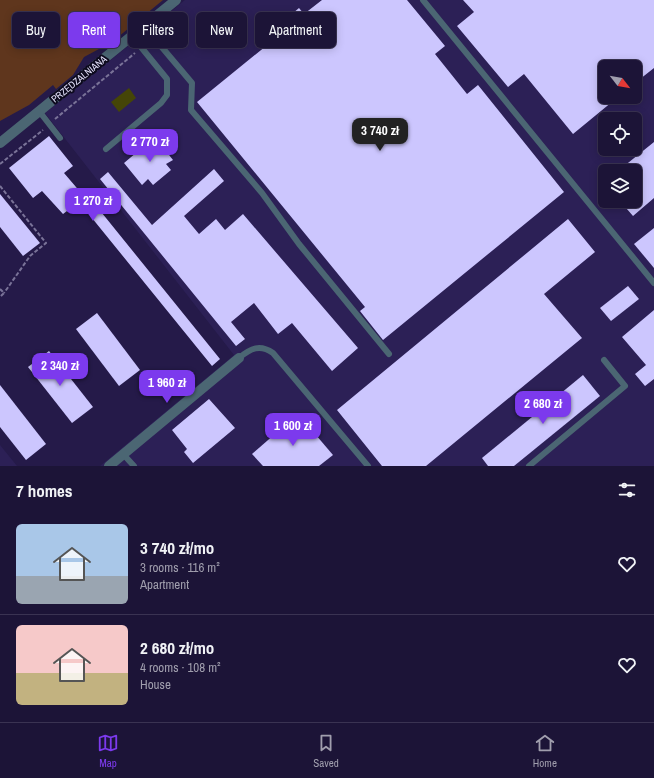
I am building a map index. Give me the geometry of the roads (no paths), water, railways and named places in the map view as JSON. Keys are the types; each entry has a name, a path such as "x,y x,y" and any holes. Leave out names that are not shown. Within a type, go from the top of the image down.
{"street":[{"name":"PRZĘDZALNIANA","path":"161,12 176,0"},
{"name":"PRZĘDZALNIANA","path":"0,143 128,39"},
{"path":"109,466 239,358"}],"lane":[{"path":"423,0 654,283"},
{"path":"106,149 161,103 167,95 167,79 143,48"},
{"path":"163,48 192,83 191,110 262,193 300,244 389,354"},
{"path":"39,111 60,138"},
{"path":"239,358 248,351 258,347 267,348 274,353 368,466"},
{"path":"529,466 625,386 604,360"},
{"path":"123,454 134,466"}]}
